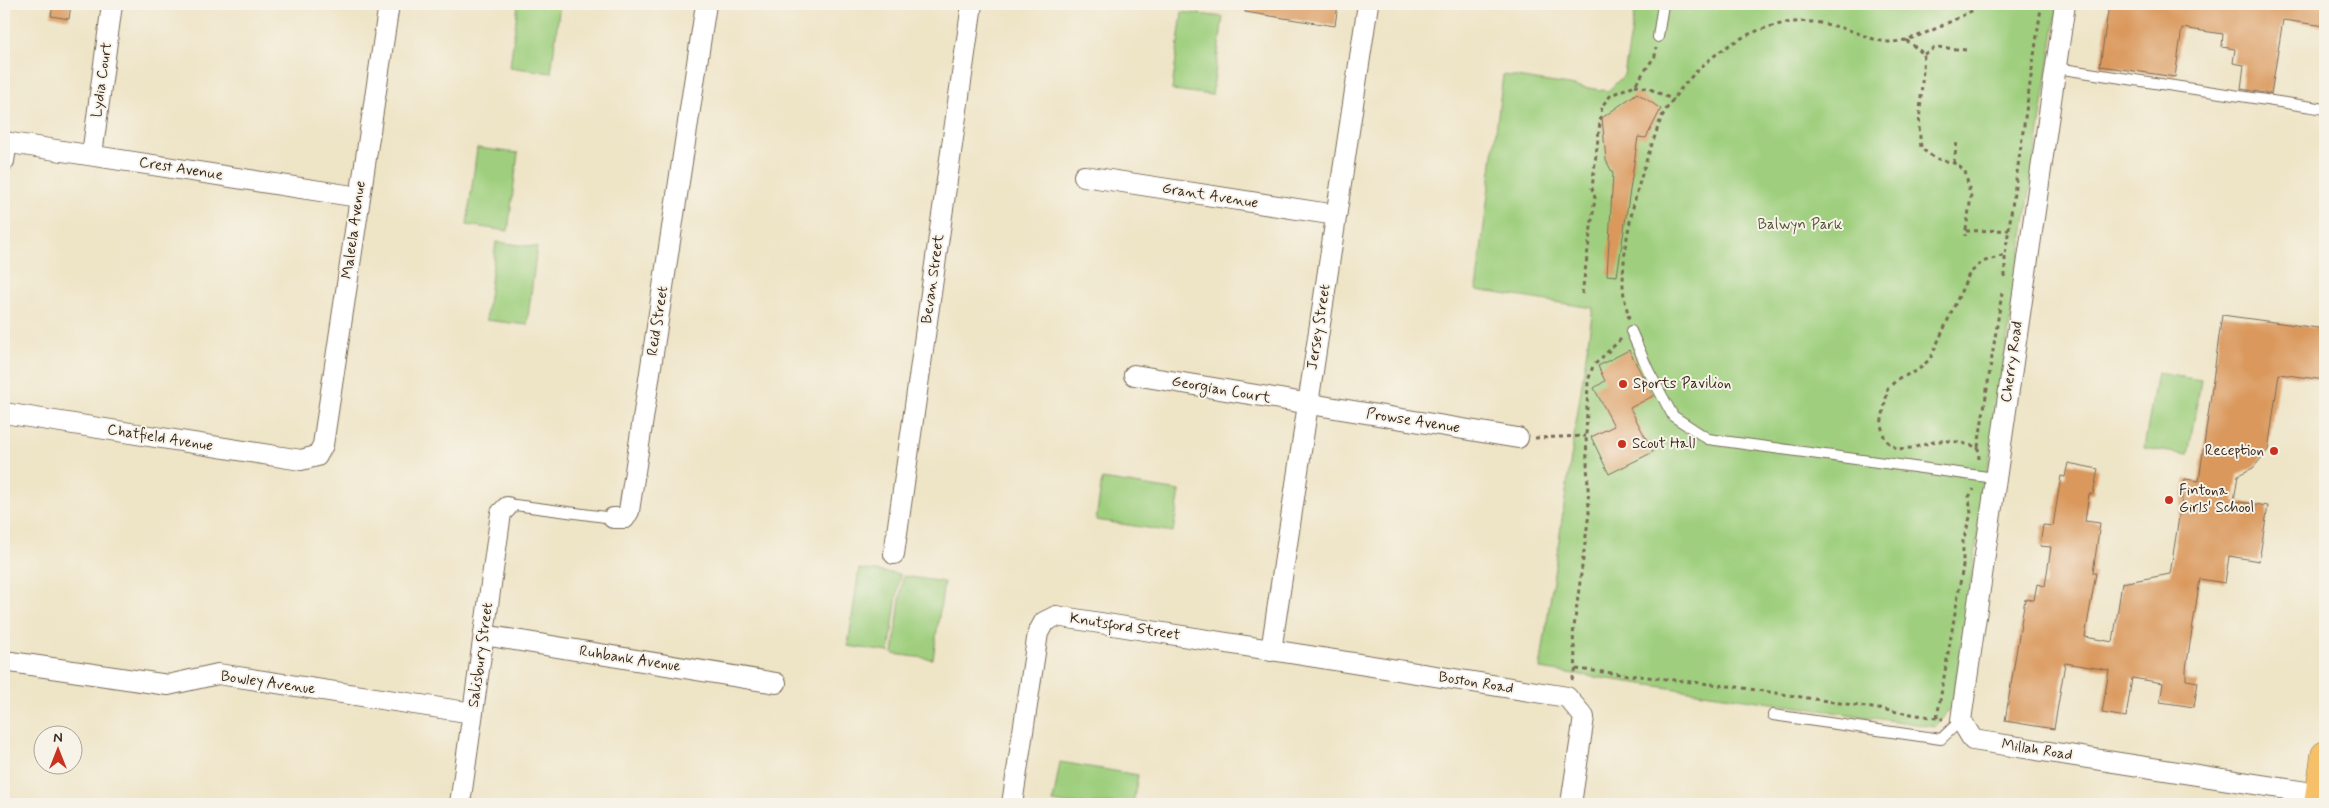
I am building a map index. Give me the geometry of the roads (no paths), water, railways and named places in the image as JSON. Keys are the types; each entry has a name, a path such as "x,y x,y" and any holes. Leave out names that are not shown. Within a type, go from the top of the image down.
{"main road":[{"path":"2318,799 2325,755"}],"street":[{"name":"Lydia Court","path":"92,155 112,4"},
{"name":"Maleela Avenue","path":"317,456 322,445 389,4"},
{"name":"Reid Street","path":"613,518 625,518 629,512 706,4"},
{"name":"Bevan Street","path":"894,554 972,4"},
{"name":"Jersey Street","path":"1271,651 1368,4"},
{"name":"Cherry Road","path":"1961,720 1988,477 2065,4"},
{"name":"Crest Avenue","path":"5,148 92,155 359,197"},
{"name":"Grant Avenue","path":"1084,176 1336,215"},
{"name":"Georgian Court","path":"1134,375 1308,405"},
{"name":"Prowse Avenue","path":"1308,405 1518,438"},
{"name":"Chatfield Avenue","path":"4,413 301,460 317,456"},
{"name":"Salisbury Street","path":"460,804 501,513 507,507"},
{"name":"Knutsford Street","path":"1012,804 1038,633 1044,622 1056,616 1271,651"},
{"name":"Ruhbank Avenue","path":"484,635 776,683"},
{"name":"Boston Road","path":"1271,651 1567,697 1584,717 1572,804"},
{"name":"Bowley Avenue","path":"4,661 168,685 218,674 473,714"},
{"name":"Millah Road","path":"1961,720 1973,740 2318,799"}],"lane":[{"path":"1658,37 1663,4"},
{"path":"2056,68 2325,109"},
{"path":"1632,331 1649,372 1673,416 1708,439 1988,477"},
{"name":"Reid Street","path":"507,507 515,505 613,518"},
{"path":"1774,715 1941,739 1961,720"}],"place":[{"name":"Sports Pavilion","path":"1623,384"},
{"name":"Scout Hall","path":"1622,444"},
{"name":"Reception","path":"2274,451"},
{"name":"Fintona Girls' School","path":"2169,500"}],"park label":[{"name":"Balwyn Park","path":"1800,225"}]}
